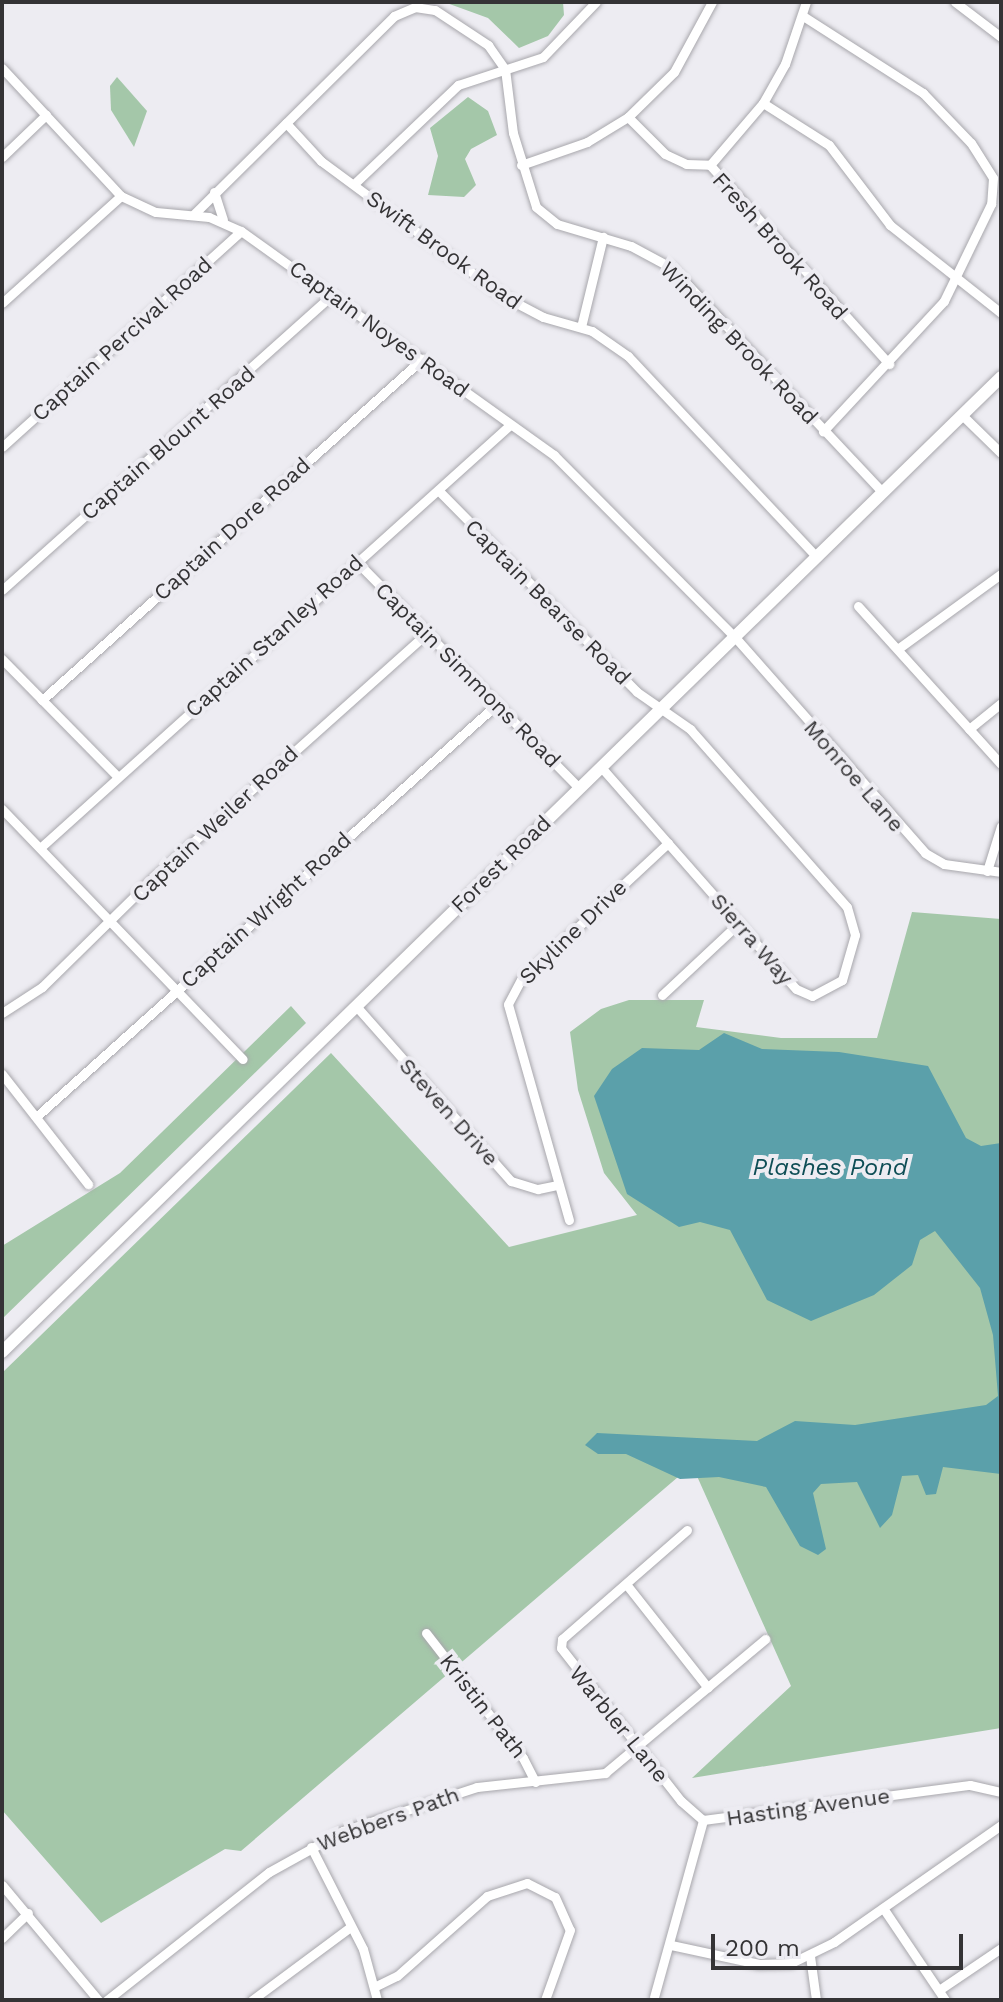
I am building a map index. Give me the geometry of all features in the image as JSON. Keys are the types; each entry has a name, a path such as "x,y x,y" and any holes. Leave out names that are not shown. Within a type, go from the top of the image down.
{"main road":[{"name":"Forest Road","path":"2,1352 1001,377"}],"street":[{"path":"354,184 458,85 550,53 596,2"},
{"path":"521,165 587,142 628,117 674,72 712,2"},
{"path":"710,165 763,103 803,16 806,2"},
{"path":"955,2 1001,37"},
{"path":"193,215 405,9 435,10 488,45 505,69"},
{"path":"803,16 923,93 985,162 994,190 960,276 889,364 823,431"},
{"name":"Captain Noyes Road","path":"2,68 121,196 156,212 223,220 554,455 734,636"},
{"name":"Winding Brook Road","path":"505,69 526,189 543,214 566,228 603,237 672,268 882,492"},
{"path":"763,103 829,145 890,225 960,276 1001,313"},
{"path":"2,157 46,115"},
{"name":"Fresh Brook Road","path":"628,117 665,154 686,164 710,165 889,364"},
{"name":"Swift Brook Road","path":"286,123 321,161 505,297 543,317 581,327 628,356 817,557"},
{"path":"214,192 223,220"},
{"path":"2,303 121,196"},
{"name":"Captain Percival Road","path":"2,447 241,231"},
{"path":"581,327 603,237"},
{"name":"Captain Blount Road","path":"2,590 332,295"},
{"name":"Captain Dore Road","path":"42,700 422,359"},
{"path":"962,415 1001,453"},
{"name":"Captain Stanley Road","path":"40,848 510,425"},
{"name":"Captain Bearse Road","path":"439,491 637,692 664,705"},
{"name":"Captain Simmons Road","path":"357,562 579,788"},
{"path":"899,648 1001,574"},
{"path":"858,606 1001,764"},
{"name":"Captain Weiler Road","path":"3,1010 33,995 427,633"},
{"name":"Monroe Lane","path":"734,636 925,853 944,864 1001,872"},
{"path":"2,659 117,776"},
{"path":"969,729 1001,703"},
{"name":"Captain Wright Road","path":"36,1117 497,704"},
{"name":"Sierra Way","path":"601,767 805,994 819,994 846,974 855,925 847,907 664,705"},
{"path":"2,809 114,919 243,1059"},
{"path":"987,871 1001,826"},
{"name":"Skyline Drive","path":"569,1220 508,1004 532,969 668,843"},
{"path":"662,995 739,923"},
{"name":"Steven Drive","path":"356,1006 511,1181 538,1189 557,1185"},
{"path":"2,1074 88,1184"},
{"name":"Warbler Lane","path":"687,1530 562,1639 561,1648 638,1748 703,1820"},
{"path":"626,1584 708,1688"},
{"name":"Kristin Path","path":"426,1633 535,1782"},
{"name":"Webbers Path","path":"107,2000 240,1892 311,1847 446,1794 597,1776 638,1748 765,1639"},
{"name":"Hasting Avenue","path":"654,1997 671,1945 703,1820 970,1785 1001,1792"},
{"path":"671,1945 759,1964 810,1956 1001,1825"},
{"path":"311,1847 349,1928 377,2000"},
{"path":"374,1987 397,1976 493,1891 527,1883 555,1897 570,1930 545,2000"},
{"path":"2,1885 98,2000"},
{"path":"883,1908 945,2000"},
{"path":"2,1938 28,1913"},
{"path":"252,2000 349,1928"},
{"path":"939,1990 1001,1948"},
{"path":"810,1956 816,2000"}],"green space":[{"path":"444,2 563,2 564,15 548,36 519,48 488,18"},
{"path":"117,77 147,111 134,147 111,110 110,86"},
{"path":"468,97 488,111 497,135 471,149 465,159 476,185 464,197 428,195 438,156 430,128"},
{"path":"912,912 1001,919 1001,1728 692,1778 791,1686 692,1465 241,1851 225,1849 101,1923 2,1810 2,1373 331,1053 509,1247 637,1215 604,1173 578,1090 570,1032 601,1009 629,1000 704,1000 696,1027 781,1038 877,1038"},
{"path":"291,1006 306,1023 2,1319 2,1246 120,1173"}],"water":[{"name":"Plashes Pond","path":"724,1033 762,1049 839,1052 928,1066 966,1138 981,1146 1001,1143 1001,1474 943,1467 936,1494 926,1495 918,1475 902,1476 892,1515 880,1528 857,1482 821,1484 813,1493 826,1549 818,1555 800,1546 766,1487 719,1477 680,1479 626,1454 598,1454 585,1445 597,1433 757,1441 795,1421 855,1425 986,1405 998,1396 993,1335 980,1288 935,1231 920,1240 912,1265 874,1295 811,1321 767,1300 730,1230 700,1222 679,1227 627,1194 594,1096 612,1069 642,1048 699,1050"}]}
